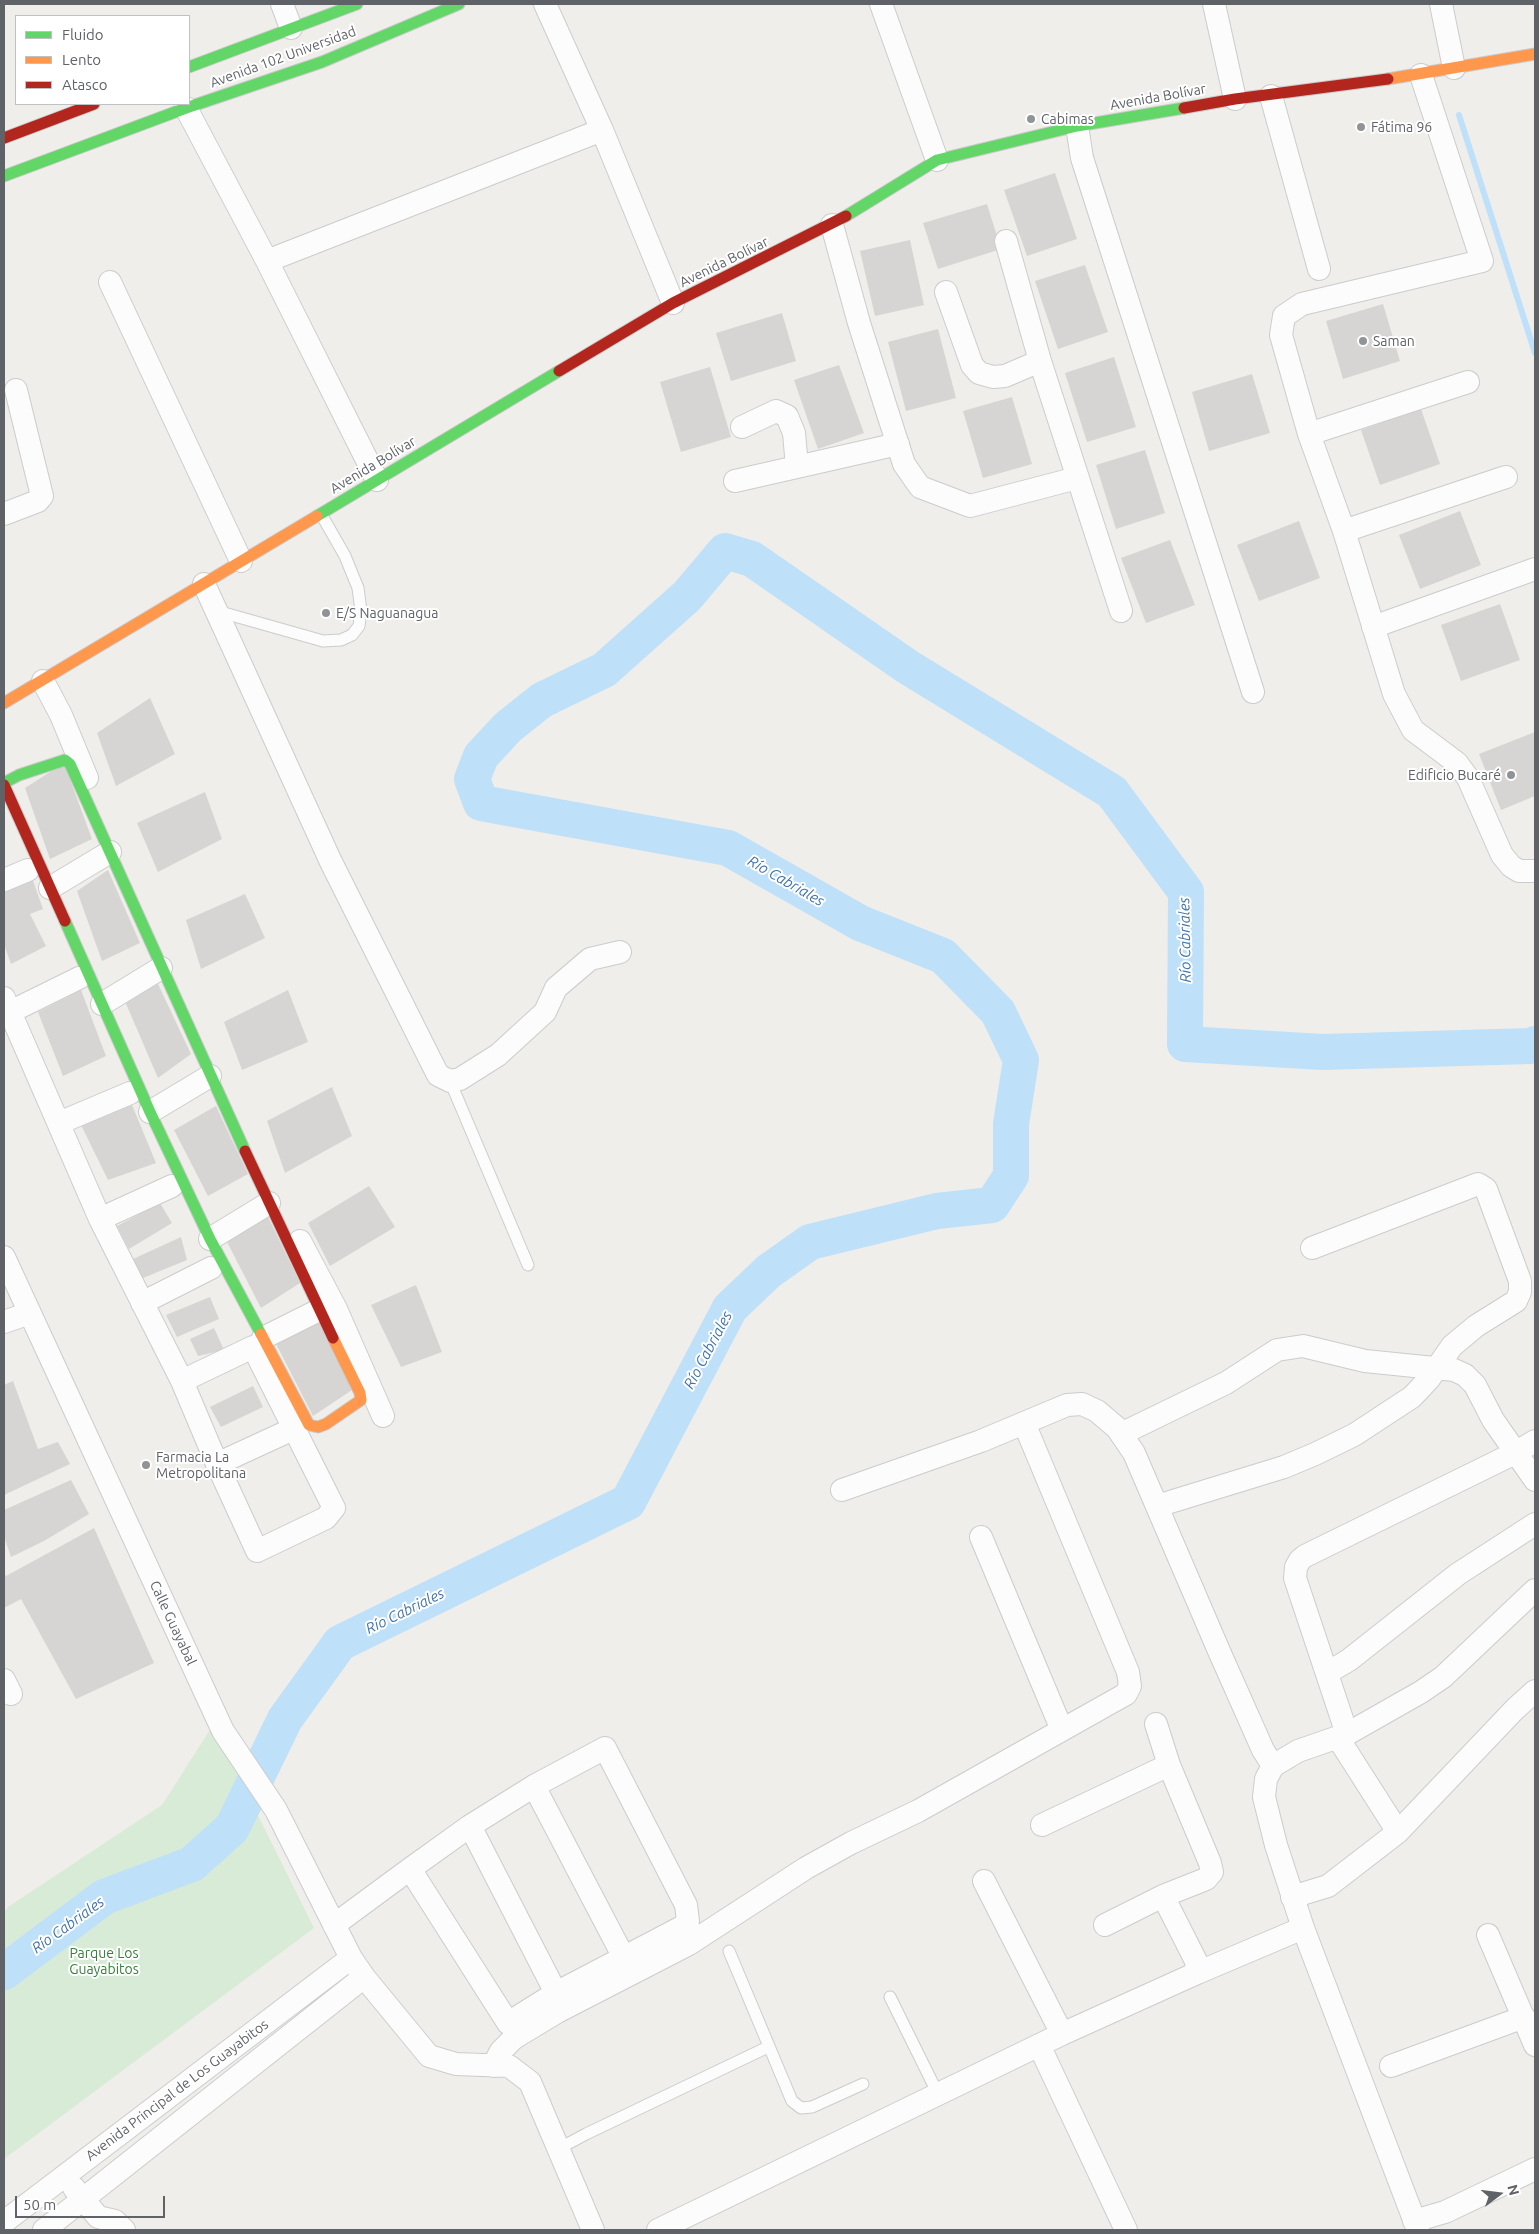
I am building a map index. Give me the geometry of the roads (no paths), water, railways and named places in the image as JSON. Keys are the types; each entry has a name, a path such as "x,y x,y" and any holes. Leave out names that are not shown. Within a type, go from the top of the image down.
{"street":[{"path":"282,4 291,28"},
{"name":"Avenida 102 Universidad","path":"190,68 357,4"},
{"name":"Avenida 102 Universidad","path":"4,176 186,108 322,62 459,4"},
{"path":"545,4 602,130 673,303"},
{"path":"881,4 937,160"},
{"path":"1214,4 1236,99"},
{"path":"1441,4 1454,68"},
{"name":"Avenida Bolívar","path":"4,704 673,303 832,225 937,160 1077,126 1236,99 1271,96 1421,74 1535,54"},
{"path":"1421,74 1482,261 1302,304 1284,316 1281,335 1309,434 1344,531 1394,694 1413,730 1457,763 1468,778 1502,855 1511,866 1519,870 1535,871"},
{"path":"1271,96 1319,269"},
{"path":"4,138 91,105"},
{"path":"186,108 267,261 377,480"},
{"path":"1077,126 1082,158 1253,692"},
{"path":"267,261 602,130"},
{"path":"832,225 859,323 904,464 920,486 970,506 1076,478"},
{"path":"1006,241 1076,478 1120,611"},
{"path":"110,282 241,562"},
{"path":"946,292 972,365 979,373 993,378 1005,376 1040,361"},
{"path":"1309,434 1468,382"},
{"path":"4,514 38,501 42,496 16,390"},
{"path":"742,427 776,412 787,416 794,433 797,467"},
{"path":"735,481 898,444"},
{"path":"1344,531 1506,477"},
{"path":"1373,627 1535,570"},
{"path":"204,584 336,871 438,1075 450,1081 460,1079 498,1055 545,1012 556,988 590,959 620,952"},
{"path":"43,680 61,715 145,913 231,1108 336,1309 384,1416"},
{"path":"4,814 28,870 95,1008 130,1093 211,1268 258,1343 309,1425 318,1427 326,1424 357,1404 361,1400 360,1393 319,1310 210,1076 86,796 68,761 65,760 19,775 4,784 150,1112 258,1343 293,1429 334,1508 326,1518 257,1552 182,1381 100,1219 7,1005 79,978"},
{"path":"50,888 110,852"},
{"path":"4,880 28,870"},
{"path":"102,1004 161,968"},
{"path":"150,1112 210,1076"},
{"path":"59,1123 130,1093"},
{"path":"1157,1506 1284,1466 1334,1445 1403,1404 1421,1389 1452,1346 1463,1336 1516,1301 1520,1292 1520,1281 1484,1186 1475,1184 1312,1248"},
{"path":"100,1219 172,1186"},
{"path":"210,1239 269,1203"},
{"name":"Calle Guayabal","path":"4,1257 223,1732 276,1810 351,1958 364,1977 429,2056 456,2064 509,2066 530,2082 593,2230"},
{"path":"142,1303 211,1268"},
{"path":"182,1381 319,1310"},
{"path":"4,1322 30,1313"},
{"path":"1121,1434 1226,1383 1267,1355 1286,1347 1303,1346 1365,1361 1460,1372 1470,1380 1493,1420 1535,1480"},
{"path":"842,1490 981,1441 1067,1405 1082,1404 1097,1411 1121,1434 1134,1453 1223,1660 1263,1750 1273,1766"},
{"path":"493,2066 507,2044 557,2012 689,1944 814,1864 851,1843 918,1811 1126,1694 1130,1679 1024,1423"},
{"path":"217,1464 293,1429"},
{"path":"1398,1832 1343,1736 1327,1673 1295,1578 1296,1567 1305,1556 1515,1453 1535,1441"},
{"path":"1327,1673 1349,1660 1458,1574 1535,1524"},
{"path":"980,1537 1062,1730"},
{"path":"1535,1590 1443,1677 1398,1706 1343,1736 1298,1751 1273,1766 1266,1779 1264,1797 1302,1928 1416,2226 1535,2169"},
{"path":"1292,1897 1328,1886 1398,1832 1515,1709 1535,1691"},
{"path":"1105,1925 1163,1896 1206,1879 1212,1872 1210,1863 1169,1765 1156,1724"},
{"path":"334,1925 410,1869 470,1826 534,1786 605,1748 689,1913 688,1921 682,1927 623,1956 556,1993 508,2023 410,1869"},
{"path":"1042,1825 1169,1765"},
{"path":"534,1786 623,1956"},
{"path":"470,1826 556,1993"},
{"path":"984,1881 1062,2034"},
{"path":"1163,1896 1196,1961 1197,1973"},
{"path":"658,2230 1062,2034 1302,1928"},
{"path":"1488,1935 1535,2045"},
{"name":"Avenida Principal de Los Guayabitos","path":"4,2222 351,1958"},
{"name":"Avenida Principal de Los Guayabitos","path":"44,2230 364,1977"},
{"path":"1391,2066 1524,2017"},
{"path":"1039,2045 1126,2230"},
{"path":"65,2176 83,2199 98,2224 116,2221 124,2230"}],"lane":[{"path":"216,610 323,641 341,640 352,635 359,626 361,611 358,588 345,556 321,514"},
{"path":"450,1081 528,1265"},
{"path":"728,1951 792,2101 801,2108 812,2108 863,2084"},
{"path":"890,1997 938,2094"},
{"path":"558,2149 768,2047"}],"waterway":[{"path":"1459,115 1535,353"},
{"name":"Río Cabriales","path":"4,1972 104,1897 192,1864 232,1828 285,1719 340,1643 628,1502 730,1308 769,1271 810,1242 937,1211 992,1205 1011,1176 1011,1124 1021,1060 998,1012 943,956 860,923 728,848 481,803 472,779 481,756 508,727 542,700 604,670 687,596 725,551 752,559 908,667 1112,792 1186,892 1185,1044 1323,1052 1531,1046 1535,1044"}],"place":[{"name":"Cabimas","path":"1031,119"},
{"name":"Fátima 96","path":"1361,127"},
{"name":"Saman","path":"1363,341"},
{"name":"E/S Naguanagua","path":"326,613"},
{"name":"Edificio Bucaré","path":"1511,775"},
{"name":"Farmacia La Metropolitana","path":"146,1465"}],"park label":[{"name":"Parque Los Guayabitos","path":"104,1962"}]}
